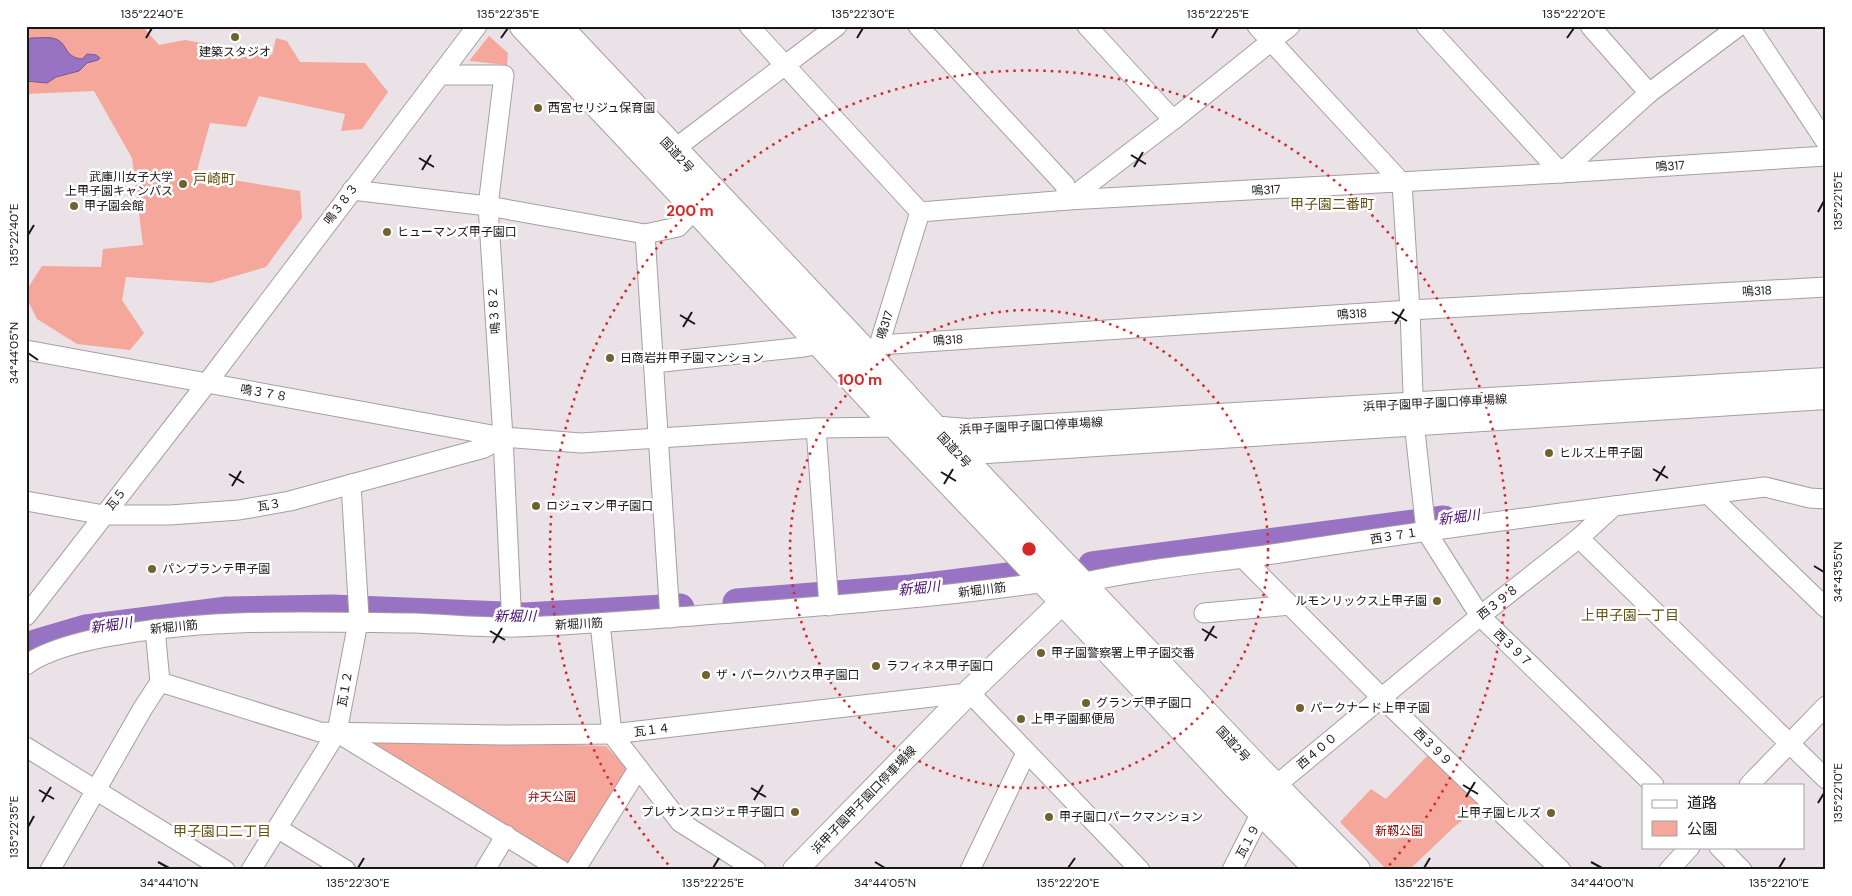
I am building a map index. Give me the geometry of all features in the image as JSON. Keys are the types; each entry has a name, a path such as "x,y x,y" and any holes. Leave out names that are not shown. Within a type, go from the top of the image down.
{"highway":[{"name":"国道2号","path":"524,26 696,208 898,427 1063,588 1274,787 1356,870"},
{"name":"国道2号","path":"557,26 673,150 873,350 1063,588 1263,812 1320,870"}],"main road":[{"name":"浜甲子園甲子園口停車場線","path":"1414,414 1826,380"},
{"name":"浜甲子園甲子園口停車場線","path":"898,427 939,434 967,431 1826,396"},
{"name":"浜甲子園甲子園口停車場線","path":"795,870 967,694 1063,588"}],"street":[{"name":"鳴３８３","path":"206,382 476,26"},
{"path":"749,26 920,212"},
{"path":"673,150 837,26"},
{"path":"918,26 1065,185 1068,200 1173,120 1290,26"},
{"path":"1087,26 1173,120"},
{"path":"1257,26 1402,183"},
{"path":"1426,26 1561,174 1649,93 1739,26"},
{"path":"1590,26 1649,93"},
{"path":"1749,26 1826,142"},
{"name":"鳴３８２","path":"440,75 504,74 488,206 512,619"},
{"name":"鳴317","path":"873,350 920,212 1068,200 1561,174 1826,156"},
{"name":"西３９７","path":"1402,183 1414,414 1426,527 1480,616 1653,784"},
{"path":"352,190 488,206 645,234 678,227 696,208"},
{"path":"645,234 660,439 669,611"},
{"name":"鳴318","path":"873,350 1410,310 1826,287"},
{"path":"654,363 821,344"},
{"name":"鳴３７８","path":"26,350 502,437 581,443 816,428 898,427"},
{"name":"瓦５","path":"26,616 206,382"},
{"path":"816,428 829,600"},
{"name":"瓦３","path":"26,501 104,515 170,515 238,510 290,501 484,448 502,437"},
{"name":"瓦１２","path":"252,870 337,732 358,616 351,484"},
{"name":"西３７１","path":"1063,588 1122,575 1244,559 1426,527 1764,487 1810,498 1826,499"},
{"path":"1708,494 1826,608"},
{"name":"西３９８","path":"1381,697 1579,538 1614,506"},
{"path":"1579,538 1826,779"},
{"name":"西３９９","path":"1244,559 1381,697 1561,870"},
{"name":"新堀川筋","path":"26,665 36,658 92,639 155,629 358,616 412,623 512,619 600,623 669,611 829,600 1063,588"},
{"path":"1204,613 1290,605"},
{"path":"600,623 612,734 680,822 756,870"},
{"path":"50,870 142,708 160,682 155,629"},
{"name":"瓦１４","path":"160,682 320,732 502,736 612,734 967,694"},
{"path":"967,694 1140,870"},
{"name":"西４００","path":"1263,812 1274,787 1381,697"},
{"path":"1750,784 1826,706"},
{"path":"337,732 562,870"},
{"path":"26,747 225,870"},
{"path":"976,867 1026,753"},
{"path":"575,870 638,769"},
{"name":"瓦１９","path":"1232,870 1263,812"},
{"path":"277,828 346,870"},
{"path":"485,870 506,835"},
{"path":"1669,870 1689,848"},
{"path":"1720,848 1742,870"}],"green space":[{"path":"26,26 142,26 159,45 185,40 272,55 276,38 287,41 300,62 365,63 388,92 362,129 341,131 345,114 259,96 246,127 210,123 196,174 300,191 302,218 266,267 211,283 126,277 122,300 144,333 130,350 77,344 37,319 26,297 26,291 42,266 101,267 103,249 143,245 132,158 94,91 26,94"},
{"path":"489,36 508,53 507,65 469,61"},
{"name":"弁天公園","path":"375,739 606,746 630,771 570,870 373,746"},
{"name":"新靱公園","path":"1429,754 1483,803 1453,828 1409,870 1387,870 1340,822 1371,789 1386,799"}],"shaded area":[{"path":"31,38 57,40 76,58 82,59 87,54 96,55 100,58 87,63 79,71 56,77 47,83 26,81 26,41"}],"waterway":[{"name":"新堀川","path":"1092,566 1444,520"},
{"name":"新堀川","path":"737,603 911,589 1008,577"},
{"name":"新堀川","path":"26,651 35,644 86,629 227,611 332,609 525,617 680,608"}],"place":[{"name":"建築スタジオ","path":"235,37"},
{"name":"西宮セリジュ保育園","path":"538,108"},
{"name":"武庫川女子大学 上甲子園キャンパス","path":"183,184"},
{"name":"甲子園会館","path":"74,206"},
{"name":"ヒューマンズ甲子園口","path":"387,232"},
{"name":"日商岩井甲子園マンション","path":"610,358"},
{"name":"ヒルズ上甲子園","path":"1549,453"},
{"name":"ロジュマン甲子園口","path":"536,506"},
{"name":"パンプランテ甲子園","path":"152,569"},
{"name":"ルモンリックス上甲子園","path":"1437,601"},
{"name":"甲子園警察署上甲子園交番","path":"1041,653"},
{"name":"ラフィネス甲子園口","path":"876,666"},
{"name":"ザ・パークハウス甲子園口","path":"706,675"},
{"name":"グランデ甲子園口","path":"1086,703"},
{"name":"パークナード上甲子園","path":"1300,708"},
{"name":"上甲子園郵便局","path":"1021,719"},
{"name":"プレサンスロジェ甲子園口","path":"795,812"},
{"name":"上甲子園ヒルズ","path":"1551,813"},
{"name":"甲子園口パークマンション","path":"1049,817"}],"district":[{"name":"戸崎町","path":"214,179"},
{"name":"甲子園二番町","path":"1332,204"},
{"name":"上甲子園一丁目","path":"1630,615"},
{"name":"甲子園口二丁目","path":"222,831"}]}
